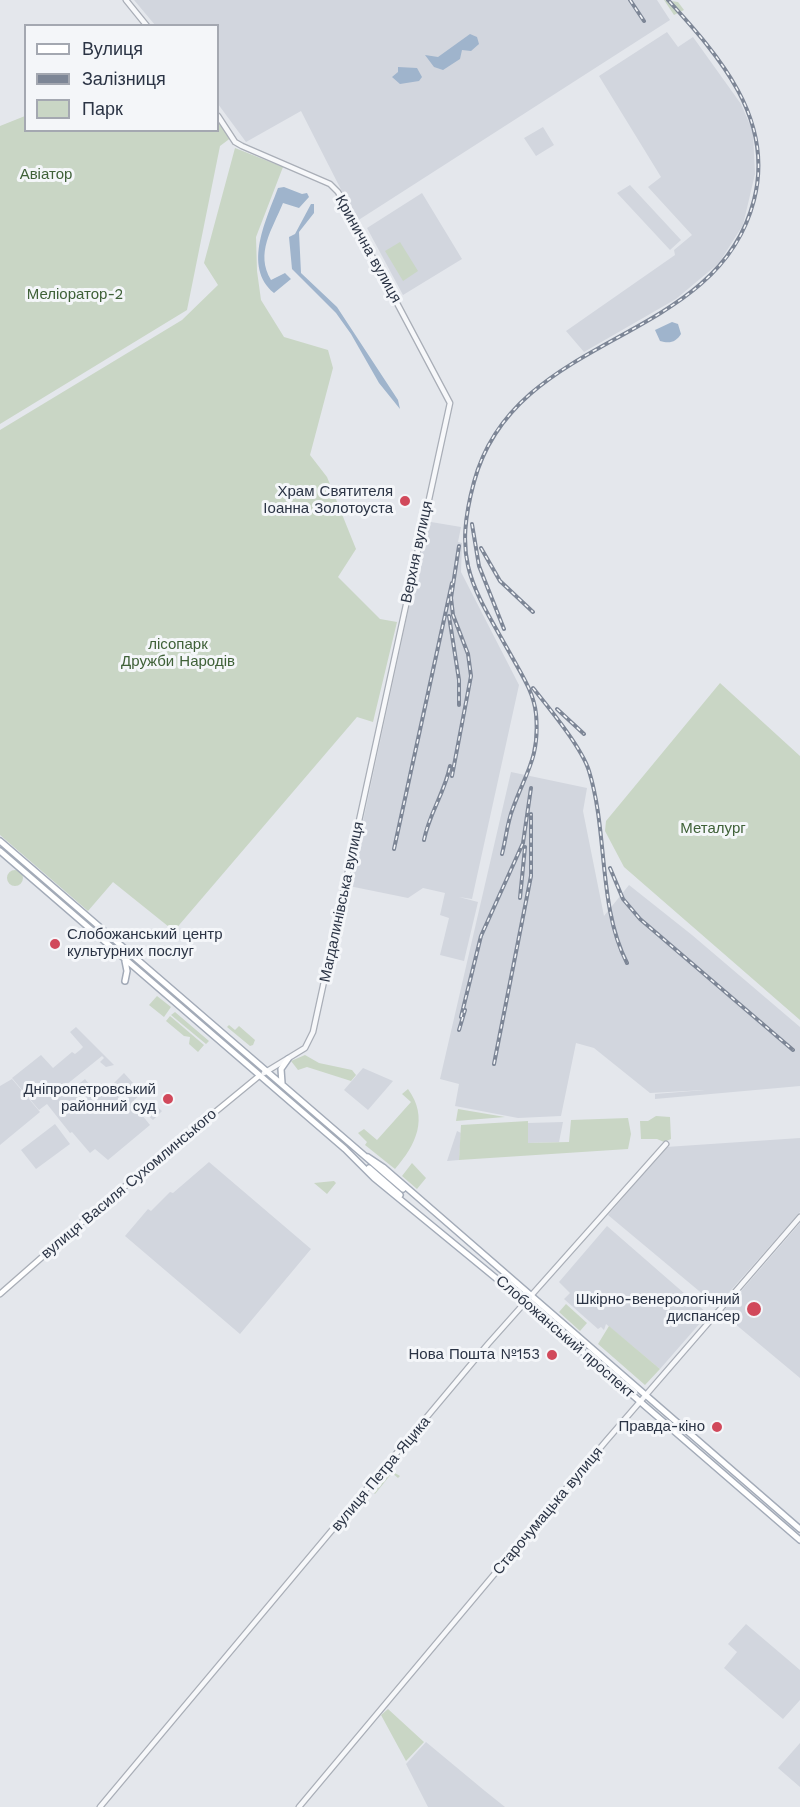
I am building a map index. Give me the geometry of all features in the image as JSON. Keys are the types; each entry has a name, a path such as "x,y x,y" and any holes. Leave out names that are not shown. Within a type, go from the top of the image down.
{"main road":[{"name":"Слобожанський проспект","path":"0,841 800,1529"},
{"name":"Слобожанський проспект","path":"0,851 800,1540"},
{"path":"125,959 127,971 125,981"},
{"path":"282,1083 281,1069 288,1059"},
{"name":"вулиця Василя Сухомлинського","path":"0,1294 90,1215 259,1076"}],"street":[{"path":"126,0 145,24"},
{"name":"Кринична вулиця","path":"219,118 235,142 334,188 447,393 450,403"},
{"name":"Верхня вулиця","path":"385,702 450,403"},
{"name":"Магдалинівська вулиця","path":"259,1076 308,1044 313,1032 385,702"},
{"name":"вулиця Петра Яцика","path":"100,1807 530,1296 666,1144"},
{"name":"Старочумацька вулиця","path":"299,1807 645,1396 800,1217"}],"shaded area":[{"path":"134,0 657,0 670,20 357,221 301,111 246,142 219,105 219,24 154,24"},
{"path":"667,32 678,47 693,37 741,104 753,132 755,174 743,225 719,263 676,299 584,352 566,331 675,255 674,250 692,235 648,187 661,177 599,76"},
{"path":"543,127 554,145 536,156 524,138"},
{"path":"630,185 681,240 670,250 617,193"},
{"path":"422,193 462,259 403,295 367,228"},
{"path":"431,522 461,527 458,542 462,543 461,572 519,685 472,899 459,897 478,902 464,961 440,955 449,918 440,915 445,893 423,888 408,898 349,886 427,524"},
{"path":"511,772 587,788 583,811 604,916 629,885 800,1027 800,1086 655,1099 655,1094 705,1090 650,1093 594,1048 576,1043 561,1116 518,1118 455,1106 459,1084 440,1079"},
{"path":"76,1027 114,1065 106,1067 100,1062 104,1058 102,1056 66,1085 71,1090 85,1079 100,1097 124,1073 142,1093 134,1100 134,1105 150,1125 108,1160 95,1149 90,1153 72,1132 70,1133 47,1104 39,1110 12,1078 41,1055 53,1068 72,1052 75,1054 83,1047 70,1032"},
{"path":"363,1068 393,1081 368,1110 344,1090"},
{"path":"12,1079 40,1112 0,1145 0,1086"},
{"path":"145,1102 149,1106 152,1102 162,1111 153,1120 143,1111"},
{"path":"563,1122 559,1142 528,1143 528,1123"},
{"path":"55,1124 70,1144 36,1169 21,1150"},
{"path":"457,1131 461,1133 459,1160 447,1161"},
{"path":"800,1138 800,1212 717,1306 608,1215 666,1147"},
{"path":"209,1162 311,1249 240,1334 125,1236 148,1209 151,1211 170,1192 173,1193"},
{"path":"800,1223 800,1378 722,1313"},
{"path":"607,1226 708,1314 660,1369 606,1324 604,1330 601,1327 598,1329 564,1299 570,1293 559,1282"},
{"path":"746,1624 800,1670 800,1700 783,1719 724,1668 737,1652 728,1644"},
{"path":"426,1742 505,1807 428,1807 406,1764"},
{"path":"800,1743 800,1787 778,1768"}],"green space":[{"path":"664,0 678,2 684,10 674,15"},
{"name":"Меліоратор-2","path":"24,116 24,132 219,132 219,120 232,137 220,146 187,310 0,424 0,126"},
{"name":"лісопарк Дружби Народів","path":"235,148 283,167 256,237 261,300 284,337 328,350 333,368 310,455 327,477 356,549 338,577 380,619 397,622 373,722 357,717 174,931 113,882 88,911 0,835 0,430 182,320 218,285 204,263"},
{"path":"400,242 418,271 403,281 385,251"},
{"name":"Металург","path":"720,683 800,756 800,1020 624,867 605,831 606,821"},
{"path":"15,870 23,878 15,886 7,878"},
{"path":"157,996 171,1007 164,1017 149,1005"},
{"path":"175,1012 209,1041 206,1044 171,1015"},
{"path":"170,1016 204,1045 198,1052 189,1044 190,1037 184,1036 166,1021"},
{"path":"229,1025 235,1030 239,1026 255,1040 253,1045 250,1046 227,1027"},
{"path":"305,1055 319,1063 352,1070 356,1075 351,1081 307,1067 298,1070 291,1061"},
{"path":"408,1089 418,1110 419,1121 414,1141 395,1169 365,1145 367,1142 358,1133 364,1129 377,1140 411,1102 402,1094"},
{"path":"458,1109 505,1117 456,1121"},
{"path":"656,1116 670,1117 671,1139 664,1142 657,1139 641,1139 640,1121 648,1121"},
{"path":"628,1118 631,1134 628,1149 459,1160 461,1125 528,1121 528,1143 569,1142 571,1120"},
{"path":"412,1163 426,1178 417,1189 402,1176"},
{"path":"334,1181 336,1183 327,1194 314,1183"},
{"path":"566,1304 587,1323 580,1331 559,1312"},
{"path":"609,1326 660,1369 645,1385 598,1344"},
{"path":"390,1470 400,1476 398,1478 392,1473 375,1494 371,1490"},
{"path":"388,1709 424,1742 406,1761 381,1715"}],"water":[{"path":"470,34 477,37 479,44 471,51 462,50 460,59 443,70 434,67 425,55 438,57"},
{"path":"398,67 417,68 422,77 419,81 400,84 392,77 398,72"},
{"path":"284,187 302,194 307,193 309,197 299,208 283,203 270,232 265,251 266,270 271,280 285,273 291,279 274,293 265,282 258,256 268,213 278,188"},
{"path":"311,204 314,204 314,213 299,232 301,273 337,307 398,400 400,409 379,383 336,313 292,269 289,237 295,234"},
{"path":"672,322 678,324 681,334 672,342 660,341 655,330"}],"railway":[{"path":"630,0 644,21"},
{"path":"502,854 511,814 534,753 536,714 527,684 487,612 470,574 465,534 474,482 496,432 530,394 571,364 660,313 700,284 733,248 754,200 758,170 757,142 749,116 738,91 723,67 706,43 668,0"},
{"path":"472,524 479,566 504,629"},
{"path":"452,776 471,676 468,654 453,615 451,598 459,546"},
{"path":"481,548 500,581 533,612"},
{"path":"394,849 452,583"},
{"path":"449,616 459,680 459,705"},
{"path":"533,688 572,740 589,771 599,819 607,894 618,941 627,963"},
{"path":"557,709 584,734"},
{"path":"424,840 450,766"},
{"path":"461,1017 481,936 523,843 531,788"},
{"path":"494,1064 531,876 531,814"},
{"path":"520,898 525,847"},
{"path":"610,868 623,899 640,919 793,1050"},
{"path":"459,1030 465,1010"}],"place":[{"name":"Храм Святителя Іоанна Золотоуста","path":"405,501"},
{"name":"Слобожанський центр культурних послуг","path":"55,944"},
{"name":"Дніпропетровський районний суд","path":"168,1099"},
{"name":"Шкірно-венерологічний диспансер","path":"754,1309"},
{"name":"Нова Пошта №153","path":"552,1355"},
{"name":"Правда-кіно","path":"717,1427"}],"park label":[{"name":"Авіатор","path":"46,175"}]}
